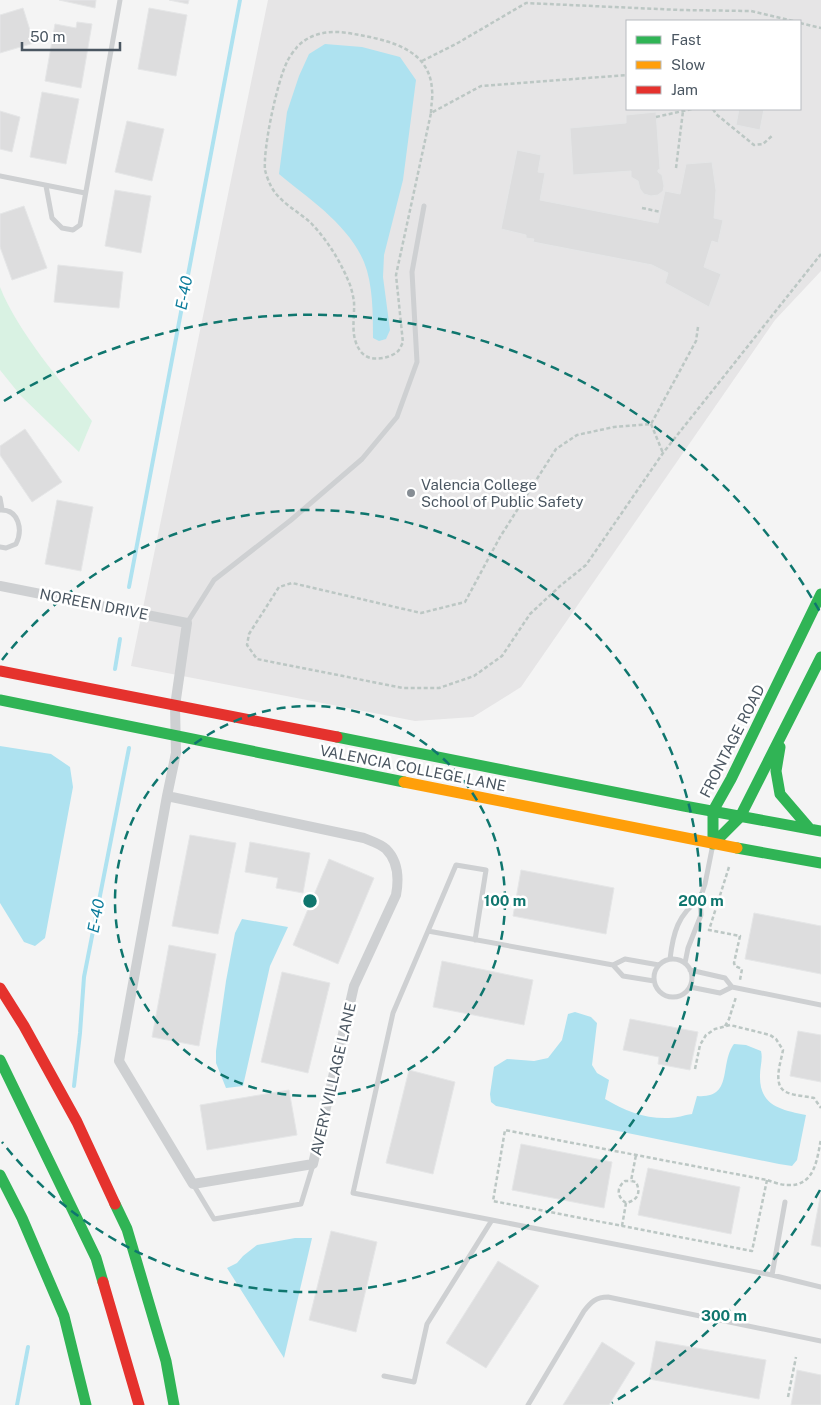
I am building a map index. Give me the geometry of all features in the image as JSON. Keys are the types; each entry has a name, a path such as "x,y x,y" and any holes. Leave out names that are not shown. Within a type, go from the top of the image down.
{"main road":[{"name":"FRONTAGE ROAD","path":"713,844 713,811 821,594"},
{"path":"713,844 740,816 821,657"},
{"name":"VALENCIA COLLEGE LANE","path":"0,671 816,830"},
{"name":"VALENCIA COLLEGE LANE","path":"0,700 713,844 821,864"},
{"path":"782,734 776,771 780,794 816,830"},
{"path":"0,988 24,1026 77,1122 127,1229 166,1361 174,1405"},
{"path":"0,1060 96,1258 139,1405"},
{"path":"0,1175 22,1218 64,1316 86,1405"}],"street":[{"name":"NOREEN DRIVE","path":"0,586 188,623"},
{"path":"188,623 175,706 176,753 119,1061 194,1184"},
{"name":"AVERY VILLAGE LANE","path":"167,796 364,838 385,848 393,859 398,878 396,895 354,986 313,1164 194,1184"}],"lane":[{"path":"46,186 52,218 62,228 73,230 80,225 120,0"},
{"path":"0,176 85,193"},
{"path":"188,623 214,580 292,520 362,459 397,417 417,362 412,272 424,206"},
{"path":"0,498 1,510 9,511 15,516 19,522 20,533 16,544 6,548 0,547"},
{"path":"685,963 688,948 701,915 700,899 713,844"},
{"path":"475,940 486,870 456,865 393,1014 353,1193 772,1275 821,1287"},
{"path":"670,959 676,927 688,907 700,899"},
{"path":"428,930 613,965 625,959 659,965"},
{"path":"670,959 685,963 693,977 690,987 682,995 670,997 660,992 654,982 659,965 670,959"},
{"path":"613,965 623,976 654,982"},
{"path":"690,970 725,978 732,987"},
{"path":"690,987 720,993 732,987 821,1005"},
{"path":"194,1184 214,1219 292,1206 301,1204 313,1164"},
{"path":"772,1275 785,1202"},
{"path":"384,1376 414,1382 426,1324 492,1220"},
{"path":"528,1405 584,1311 598,1297 821,1341"}],"path":[{"path":"422,61 456,44 526,3 660,10 751,11 789,20"},
{"path":"801,23 821,28"},
{"path":"343,32 383,39 407,48 422,61 429,73 432,90 431,113 396,274 403,342 398,352 386,358 374,359 363,354 357,343 352,327 354,302 349,282 332,249 310,223 284,201 271,186 265,170 266,145 280,82 287,61 298,46 315,34 343,32"},
{"path":"431,113 481,86 626,75"},
{"path":"656,117 688,110"},
{"path":"714,110 754,145 763,144 773,135"},
{"path":"676,168 683,111"},
{"path":"642,208 661,212"},
{"path":"651,424 614,427 577,436 556,449 500,537 465,602 421,613 292,583 279,587 249,634 247,645 257,659 403,688 439,688 474,676 502,656 530,614 586,565 663,453 821,254"},
{"path":"651,424 696,341 698,326"},
{"path":"651,424 663,453"},
{"path":"729,867 709,930 740,936 734,963 735,966 742,969 740,980"},
{"path":"725,1026 736,996"},
{"path":"695,1069 700,1045 706,1035 715,1029 730,1025 770,1034 776,1039 783,1050 778,1078 780,1086 785,1092 814,1098 821,1108"},
{"path":"767,1180 752,1251 493,1201 504,1130 767,1180 788,1185 802,1182 810,1176 816,1167 821,1139"},
{"path":"631,1181 636,1155"},
{"path":"625,1181 636,1182 638,1195 636,1199 626,1203 620,1198 619,1188 625,1181"},
{"path":"622,1226 626,1203"},
{"path":"788,1397 796,1357"}],"shaded area":[{"name":"Valencia College School of Public Safety","path":"268,0 821,0 821,271 775,320 521,687 473,717 415,721 131,666"}],"green space":[{"path":"0,287 29,339 92,421 79,452 21,396 0,370"}],"water":[{"path":"325,44 362,47 400,57 416,80 403,180 384,255 383,277 390,330 386,339 379,341 373,338 371,289 364,262 357,248 327,213 279,174 287,112 299,76 309,54"},
{"path":"0,746 51,754 70,767 73,787 45,938 35,946 24,942 0,903"},
{"path":"242,919 288,927 270,966 243,1086 226,1088 216,1063 216,1051 235,933"},
{"path":"575,1012 591,1017 597,1023 592,1065 597,1073 609,1080 605,1099 628,1111 643,1116 675,1118 692,1114 697,1096 709,1095 716,1092 721,1086 727,1061 734,1044 746,1045 761,1051 760,1075 763,1094 773,1105 806,1115 797,1160 792,1166 779,1164 496,1106 491,1102 490,1094 494,1067 507,1059 534,1061 548,1058 562,1040 568,1014"},
{"path":"295,1238 312,1238 284,1358 227,1268 237,1263 257,1245"}],"building":[{"path":"59,0 96,0 95,8"},
{"path":"169,0 189,0 188,4"},
{"path":"23,8 34,43 0,53 0,15"},
{"path":"149,8 187,15 176,76 138,69"},
{"path":"77,22 92,24 81,88 45,81 55,24 76,28"},
{"path":"42,92 79,99 66,164 30,157"},
{"path":"739,110 764,110 760,130 736,125"},
{"path":"0,111 20,117 12,152 0,149"},
{"path":"656,112 660,169 658,172 662,175 664,186 663,191 658,195 644,194 640,189 638,181 631,177 631,171 573,175 570,128 626,123 626,115"},
{"path":"127,121 164,129 152,181 115,172"},
{"path":"517,150 541,155 538,172 545,173 540,200 658,223 665,191 680,194 686,164 712,162 716,190 714,218 723,220 718,243 712,241 704,267 721,274 709,307 665,283 668,273 652,265 533,242 534,239 526,238 526,235 501,229"},
{"path":"115,190 151,196 141,253 105,246"},
{"path":"24,206 47,268 12,280 0,247 0,214"},
{"path":"58,265 123,272 119,308 54,302"},
{"path":"25,429 62,482 32,502 0,455 0,446"},
{"path":"57,500 93,507 81,571 45,564"},
{"path":"190,835 236,843 218,934 172,926"},
{"path":"250,842 310,853 303,893 276,888 278,878 245,872"},
{"path":"329,859 374,878 338,964 293,945"},
{"path":"521,870 614,888 606,934 513,916"},
{"path":"754,913 821,926 821,974 745,959"},
{"path":"169,945 216,954 199,1046 152,1037"},
{"path":"442,961 533,980 524,1025 433,1007"},
{"path":"282,972 330,983 308,1073 261,1062"},
{"path":"630,1019 698,1032 690,1070 658,1064 659,1057 623,1050"},
{"path":"798,1031 821,1035 821,1082 790,1076"},
{"path":"409,1070 455,1082 433,1174 386,1163"},
{"path":"289,1090 297,1135 207,1150 200,1105"},
{"path":"521,1144 612,1162 604,1208 512,1190"},
{"path":"648,1168 740,1187 731,1234 638,1215"},
{"path":"821,1192 821,1247 811,1245"},
{"path":"331,1231 377,1242 356,1332 309,1320"},
{"path":"498,1261 539,1286 486,1368 446,1343"},
{"path":"656,1341 766,1360 759,1399 649,1379"},
{"path":"602,1342 635,1363 609,1405 563,1405"},
{"path":"797,1370 821,1375 821,1405 791,1405"}],"waterway":[{"name":"E-40","path":"129,587 240,0"},
{"name":"E-40","path":"115,669 120,639"},
{"name":"E-40","path":"74,1086 84,977 129,748"},
{"name":"E-40","path":"17,1405 28,1347"}],"traffic: fast":[{"path":"713,844 713,811 731,779 821,594"},
{"path":"713,844 740,817 821,657"},
{"path":"0,700 404,782"},
{"path":"337,737 684,806 821,831"},
{"path":"780,747 776,771 780,794 810,829"},
{"path":"737,848 821,863"},
{"path":"0,1060 96,1258 103,1282"},
{"path":"0,1175 22,1218 64,1316 86,1405"},
{"path":"115,1204 127,1229 166,1361 174,1405"}],"traffic: slow":[{"path":"404,782 737,848"}],"traffic: jam":[{"path":"0,671 337,737"},
{"path":"0,988 24,1026 77,1122 115,1204"},
{"path":"103,1282 139,1405"}],"place":[{"name":"Valencia College School of Public Safety","path":"411,493"}]}
